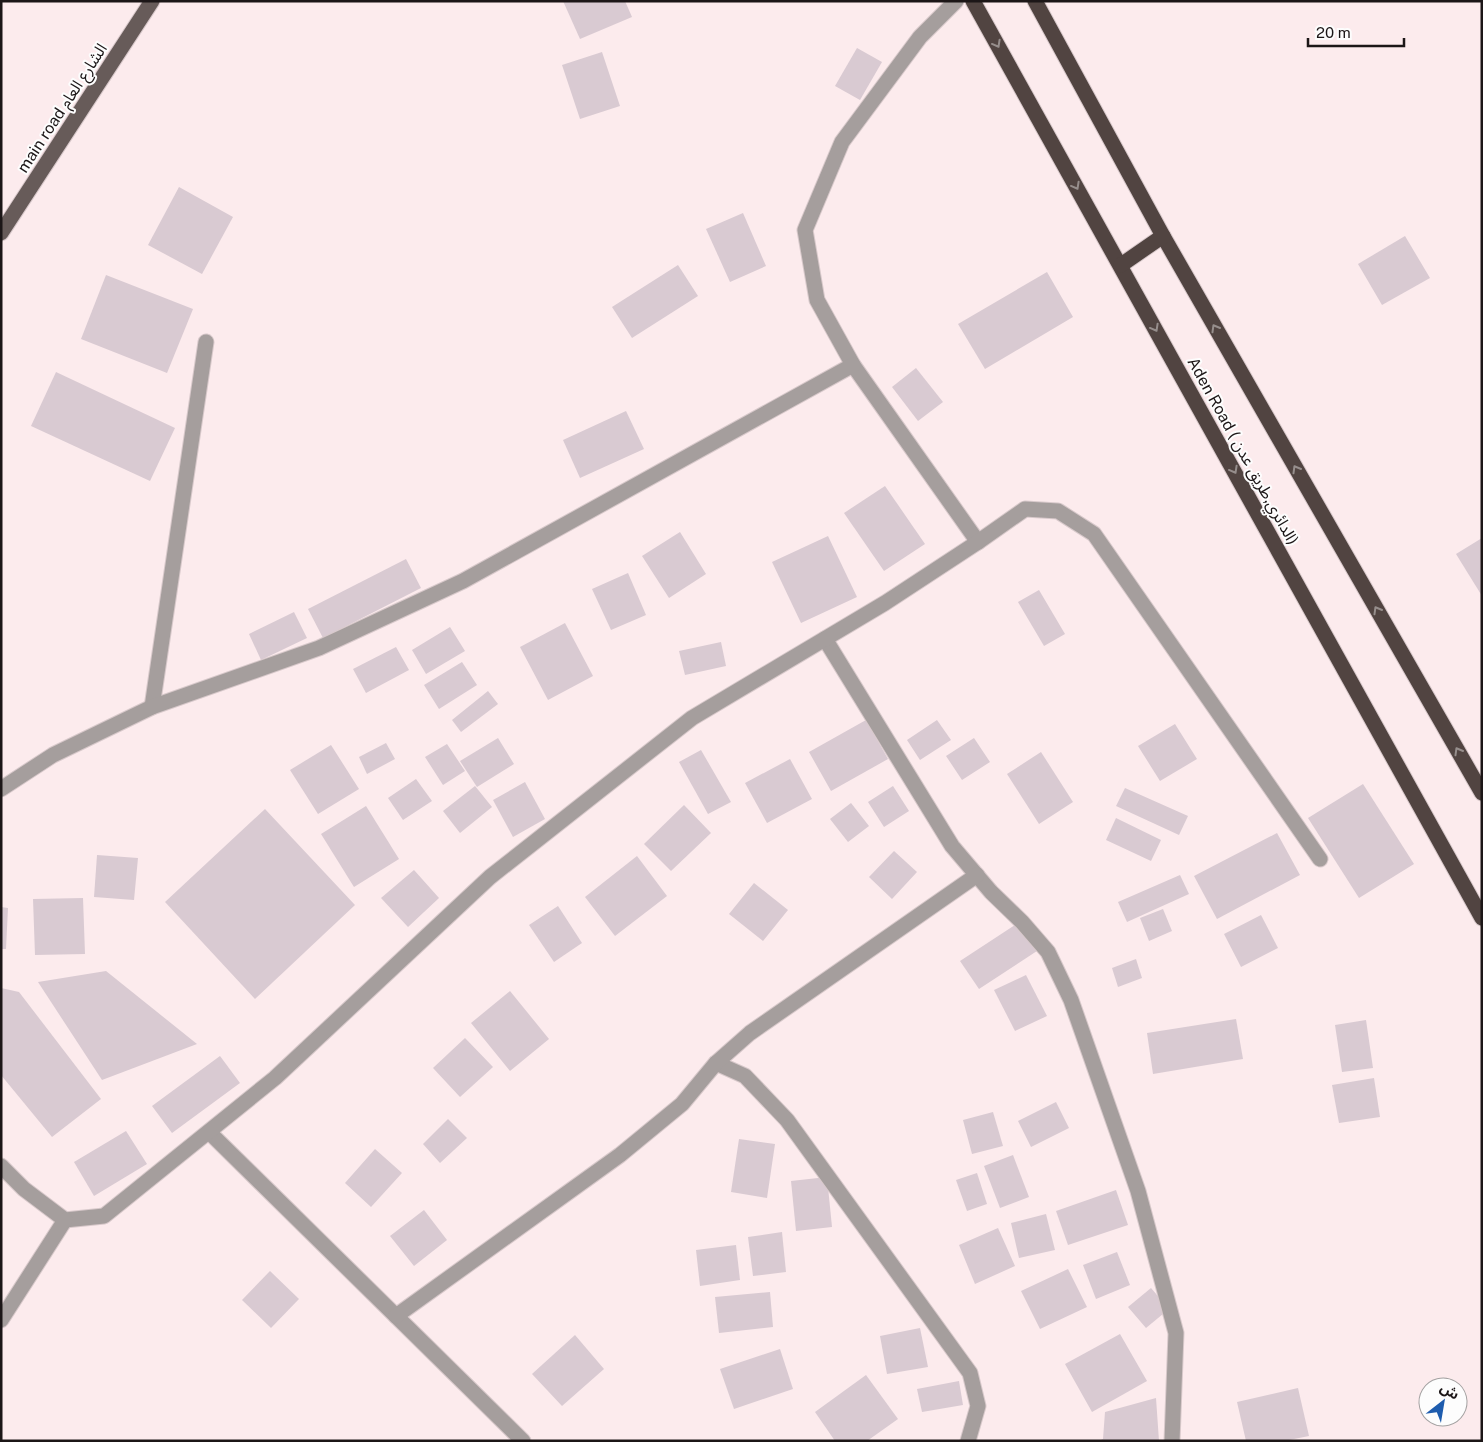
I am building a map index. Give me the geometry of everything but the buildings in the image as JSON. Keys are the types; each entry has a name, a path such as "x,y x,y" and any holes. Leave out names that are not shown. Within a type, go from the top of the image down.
{"highway":[{"name":"Aden Road ( الدائري,طريق عدن)","path":"973,1 1482,918"},
{"path":"1035,1 1163,236 1482,793"},
{"path":"1121,265 1163,236"}],"main road":[{"name":"main road الشارع العام","path":"1,233 152,1"}],"street":[{"path":"956,1 920,37 842,142 805,230 817,300 853,365 978,542"},
{"path":"152,707 206,342"},
{"path":"1,788 53,755 152,707 319,648 463,581 853,365"},
{"path":"1,1166 24,1189 65,1220 104,1216 275,1078 490,877 692,718 885,603 1025,509 1058,511 1094,534 1320,859"},
{"path":"825,639 952,846 1048,952 1071,1000 1138,1191 1176,1334 1172,1441"},
{"path":"396,1316 620,1155 682,1104 716,1062 750,1033 977,875"},
{"path":"716,1062 745,1076 787,1120 970,1372 978,1406 968,1441"},
{"path":"208,1132 523,1441"},
{"path":"1,1320 65,1220"}]}
